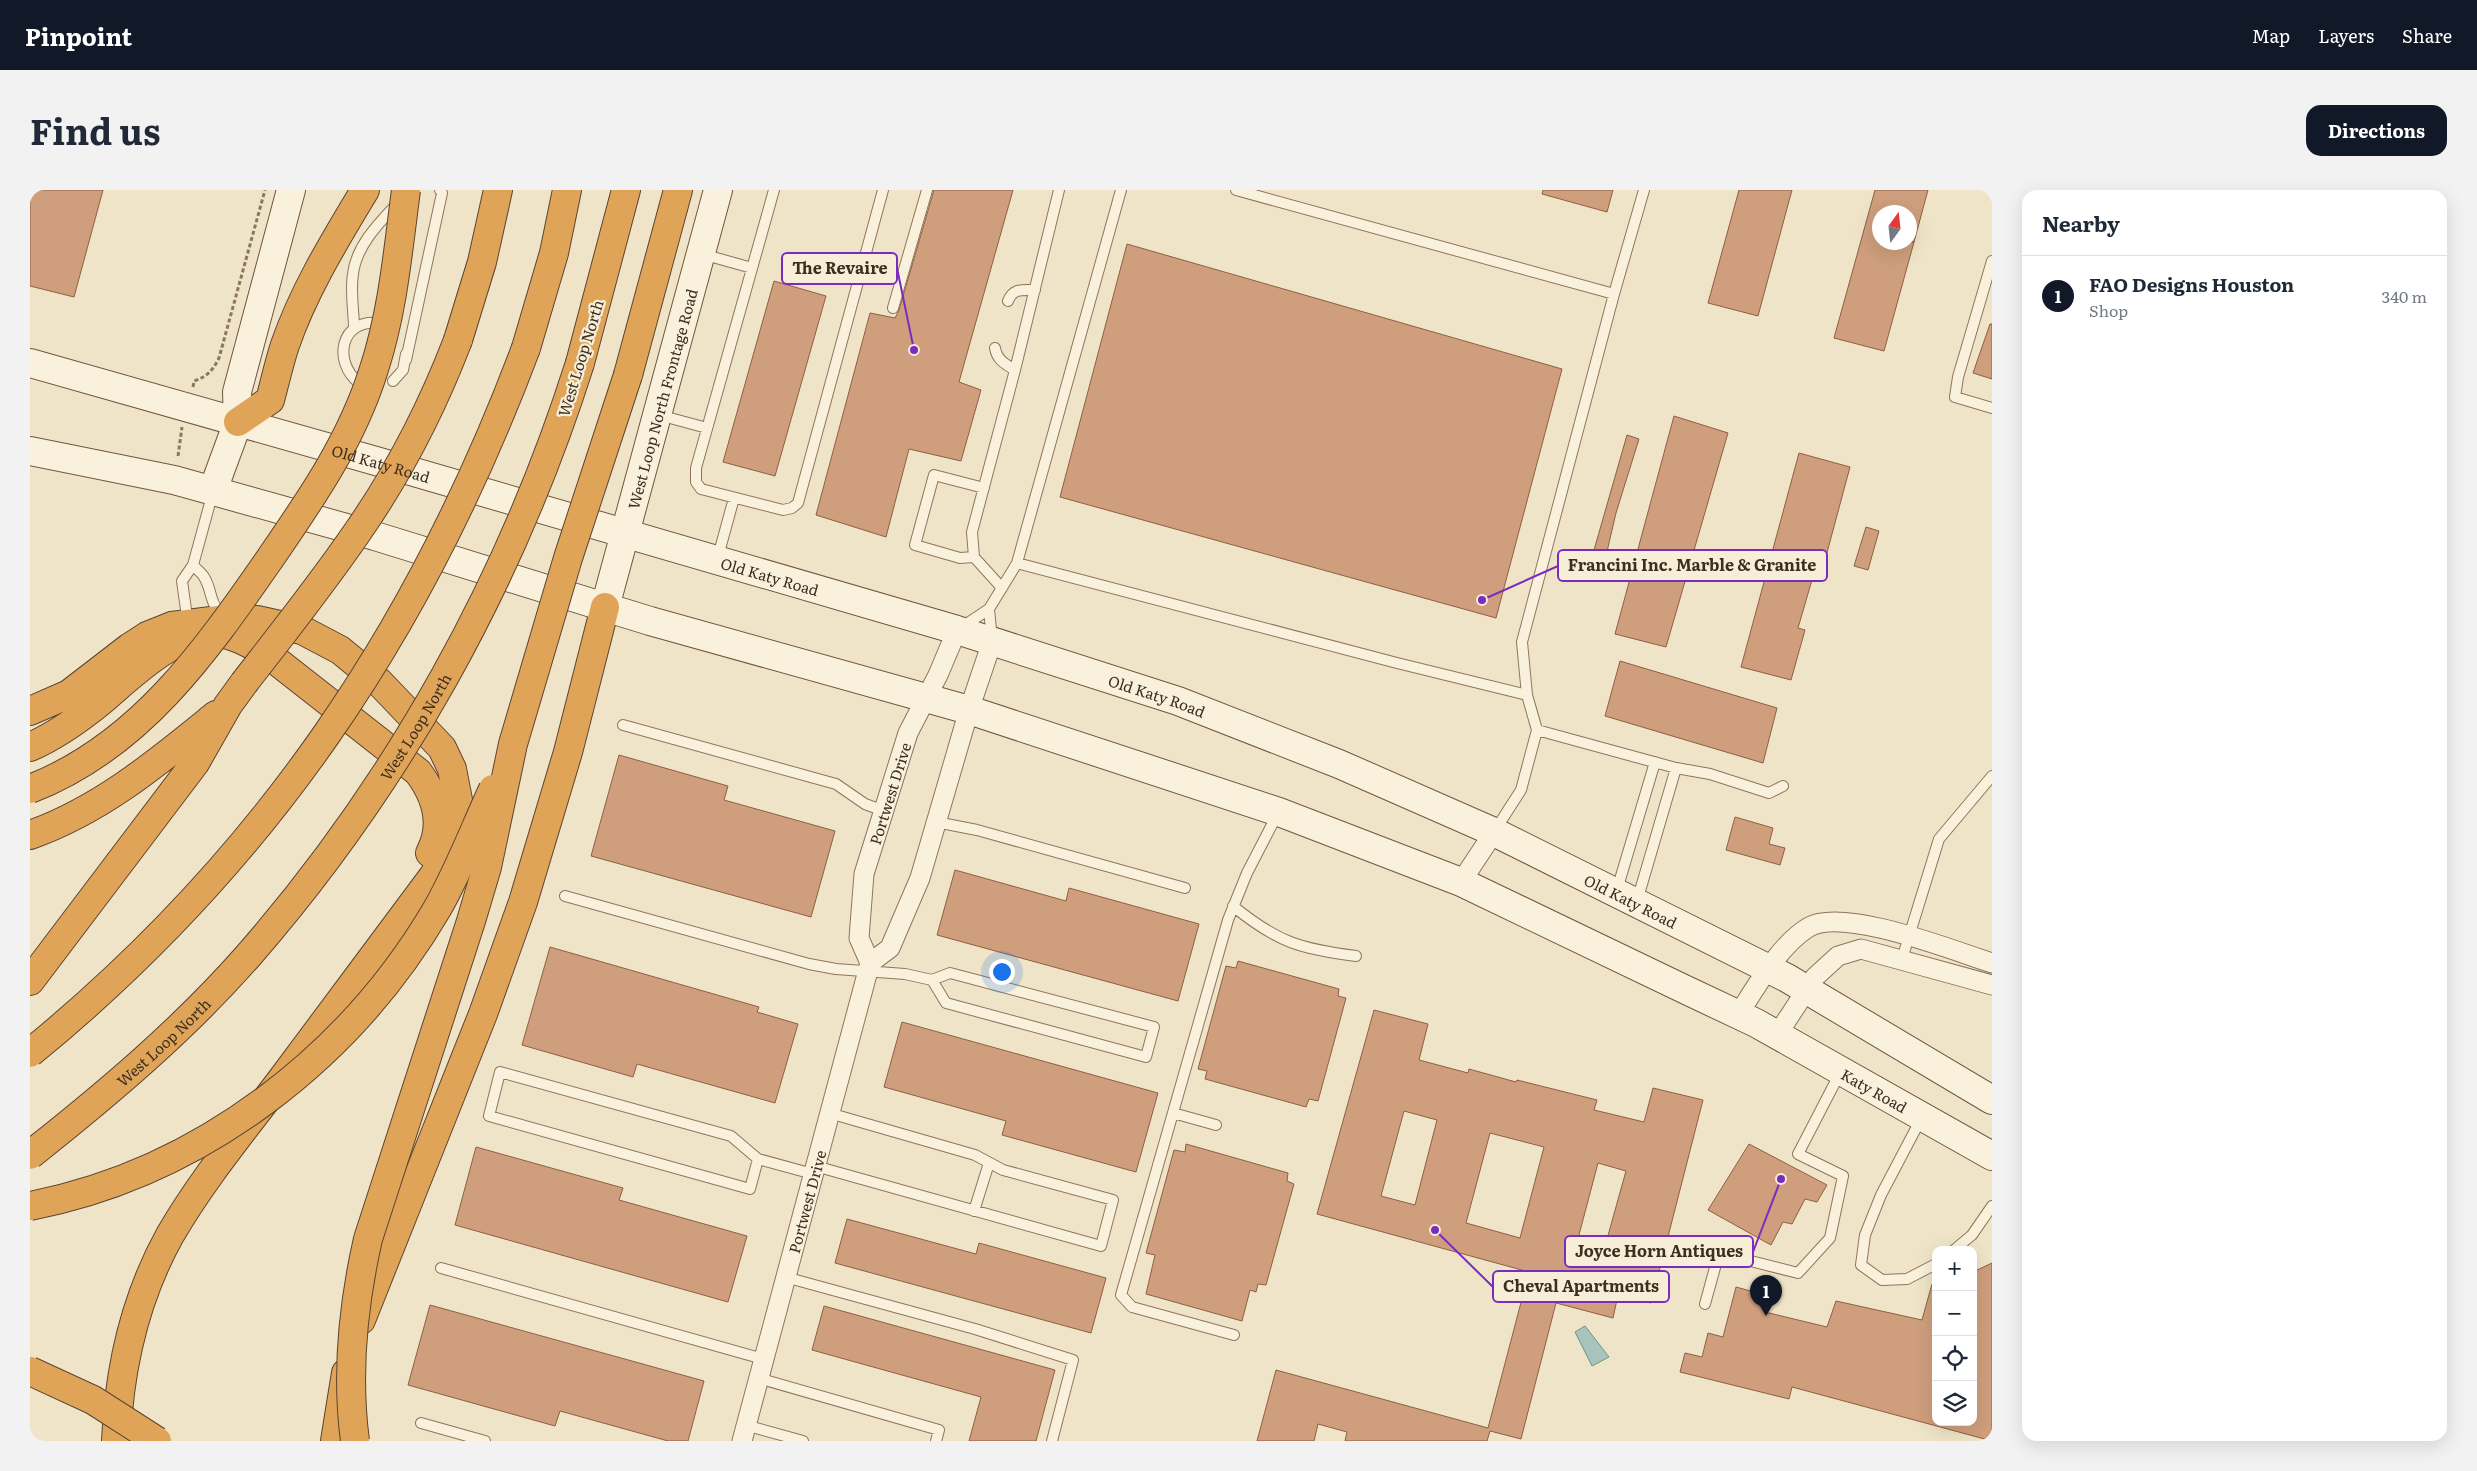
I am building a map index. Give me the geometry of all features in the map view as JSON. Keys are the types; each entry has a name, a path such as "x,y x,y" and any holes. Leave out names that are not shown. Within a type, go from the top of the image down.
{"highway":[{"path":"238,422 270,400 285,345 297,315 327,252 365,190"},
{"path":"30,981 195,763 228,705 322,581 376,503 431,404 458,340 482,262 498,190"},
{"path":"30,1053 120,976 167,929 243,844 305,766 387,643 419,587 472,481 497,425 526,348 554,252 568,190"},
{"name":"West Loop North","path":"30,1155 89,1108 203,1004 247,957 293,901 365,805 426,711 480,612 536,487 580,363 626,190"},
{"path":"355,1441 352,1420 352,1336 359,1281 368,1239 487,867 513,744 568,558 628,375 678,190"},
{"path":"30,789 83,764 107,747 154,708 220,630 316,492 336,459 356,417 374,369 386,322 401,198"},
{"path":"335,1441 345,1375 369,1294 483,1014 524,902 568,752 605,607"},
{"path":"30,711 69,694 147,636 190,630 227,618 257,620 302,630 340,650 379,682 442,748 452,769 459,805 450,843 434,875 206,1180 163,1232 126,1353 118,1400 116,1441"},
{"path":"30,747 60,731 99,703 138,669 190,630 217,633 243,640 265,652 418,772 430,788 438,824 434,846 424,866 193,1170 163,1232 130,1287 118,1326 104,1397 102,1441"},
{"path":"30,835 68,819 135,780 228,705"},
{"path":"30,1206 123,1178 207,1138 246,1114 276,1092 321,1054 373,1001 406,959 438,908 513,744"},
{"path":"30,1371 93,1400 157,1441"}],"main road":[{"path":"213,490 238,422 237,392 291,190"},
{"name":"West Loop North Frontage Road","path":"605,607 718,190"},
{"name":"Old Katy Road","path":"30,363 957,630 1178,701 1339,764 1494,832 1787,979"},
{"path":"30,452 213,490 384,538 605,607 927,697 1279,812 1461,882 1757,1025"},
{"path":"1787,979 1992,1100"},
{"name":"Katy Road","path":"1757,1025 1841,1070 1992,1156"}],"street":[{"name":"Portwest Drive","path":"743,1433 869,966 859,938 864,874 908,733 927,697 957,630"},
{"path":"869,966 890,948 920,878 969,710 992,642"},
{"path":"1461,882 1494,832"},
{"path":"1757,1025 1787,979 1797,936 1820,922 1836,921 1864,925 1909,936 1992,963"},
{"path":"1787,979 1815,977 1838,956 1861,949 1992,985"},
{"path":"1757,1025 1787,979"}],"lane":[{"path":"393,381 403,370 406,360 442,193 440,190"},
{"path":"774,190 696,468 696,482 701,489 783,510 792,508 798,503 883,190"},
{"path":"893,308 927,190"},
{"path":"1002,588 974,557 972,532 1015,370 1059,190"},
{"path":"957,630 989,609 1018,563 1121,190"},
{"path":"1236,190 1614,294"},
{"path":"1494,832 1522,790 1538,730 1528,695 1522,642 1614,294 1644,190"},
{"path":"354,329 353,275 358,256 372,230 401,198"},
{"path":"701,253 752,268"},
{"path":"1992,261 1958,377 1955,397 1992,408"},
{"path":"1008,301 1011,293 1016,290 1035,290"},
{"path":"359,384 350,376 342,357 345,342 354,329 364,324 378,323"},
{"path":"404,343 406,360"},
{"path":"995,348 996,355 1001,362 1015,370"},
{"path":"658,415 707,428"},
{"path":"974,557 960,558 915,545 934,475 984,488"},
{"path":"190,630 182,580 193,565 213,490"},
{"path":"717,561 734,498"},
{"path":"1018,563 1397,663 1528,695"},
{"path":"193,565 205,577 210,598 216,610 227,618"},
{"path":"989,609 992,642"},
{"path":"623,724 836,784 866,804 884,811"},
{"path":"1538,730 1676,768 1710,774 1769,793 1783,786"},
{"path":"1627,898 1655,762"},
{"path":"1627,898 1676,768"},
{"path":"1902,959 1939,839 1992,776"},
{"path":"1234,1335 1132,1308 1121,1295 1233,906 1247,873 1279,812"},
{"path":"936,822 986,833 1185,888"},
{"path":"565,896 809,964 836,970 869,966 932,980 950,973 1154,1027 1146,1057 946,1003 932,980"},
{"path":"1233,906 1254,923 1282,940 1326,952 1356,956"},
{"path":"1704,1304 1719,1253 1798,1273 1830,1238 1843,1176 1798,1154 1841,1070"},
{"path":"758,1159 750,1189 489,1116 500,1072 731,1136 758,1159 814,1170 1100,1246 1113,1200 1003,1170 976,1155 829,1113"},
{"path":"1173,1113 1216,1125"},
{"path":"1922,1116 1878,1203 1865,1235 1861,1265 1882,1280 1907,1279 1932,1266"},
{"path":"974,1211 989,1163"},
{"path":"1959,1246 1972,1236 1992,1206"},
{"path":"441,1268 763,1359"},
{"path":"785,1277 976,1329 1073,1360 1052,1441"},
{"path":"758,1378 939,1430 936,1441"},
{"path":"421,1423 485,1441"},
{"path":"743,1433 802,1441"}],"path":[{"path":"193,387 194,381 203,378 213,369 219,358 265,190"},
{"path":"203,378 206,383"},
{"path":"178,456 183,426"}],"water":[{"path":"1585,1326 1609,1357 1592,1366 1575,1332"}],"building":[{"path":"30,190 103,190 74,297 30,286"},
{"path":"934,190 1013,190 959,382 981,390 961,461 909,449 886,537 816,515 870,313 895,318"},
{"path":"1543,190 1613,190 1607,212 1542,194"},
{"path":"1739,190 1792,190 1758,316 1708,303"},
{"path":"1875,190 1928,190 1917,230 1917,205 1872,205 1872,250 1912,250 1884,351 1834,338"},
{"path":"1127,244 1562,369 1496,618 1060,497"},
{"path":"774,281 826,296 775,476 723,462"},
{"path":"1990,324 1992,324 1992,379 1973,373"},
{"path":"1674,416 1728,433 1666,647 1615,634"},
{"path":"1627,435 1639,439 1616,513 1605,560 1592,557"},
{"path":"1799,453 1850,467 1821,575 1814,573 1798,628 1805,630 1791,680 1741,667"},
{"path":"1866,527 1879,531 1868,570 1854,566"},
{"path":"1620,661 1777,708 1763,763 1605,716"},
{"path":"619,755 728,786 724,800 835,831 811,917 591,856"},
{"path":"1735,817 1773,828 1769,844 1785,848 1780,865 1726,850"},
{"path":"955,870 1066,901 1069,888 1199,924 1178,1001 937,935"},
{"path":"550,947 759,1007 757,1012 798,1024 775,1103 637,1064 633,1077 522,1045"},
{"path":"1238,961 1339,989 1338,996 1346,998 1318,1101 1309,1099 1306,1107 1205,1079 1207,1071 1198,1069 1226,966 1236,968"},
{"path":"1374,1010 1428,1024 1419,1060 1468,1073 1469,1069 1516,1082 1517,1080 1597,1100 1594,1110 1644,1122 1653,1088 1703,1100 1651,1303 1618,1295 1613,1318 1556,1303 1521,1439 1490,1431 1487,1441 1345,1441 1347,1432 1318,1424 1314,1441 1257,1441 1276,1370 1488,1428 1529,1272 1317,1214","holes":["1404,1111 1437,1120 1415,1205 1381,1196","1490,1133 1544,1147 1520,1238 1466,1223","1598,1163 1626,1171 1602,1257 1575,1250"]},
{"path":"902,1022 1158,1093 1136,1172 1002,1135 1006,1121 884,1087"},
{"path":"1186,1144 1288,1173 1287,1181 1294,1184 1266,1285 1258,1284 1256,1292 1250,1290 1242,1321 1146,1294 1155,1255 1146,1253 1174,1150 1185,1152"},
{"path":"1749,1144 1827,1185 1817,1202 1805,1199 1792,1224 1783,1222 1771,1245 1708,1210"},
{"path":"476,1147 623,1188 619,1200 747,1236 728,1302 455,1225"},
{"path":"847,1219 976,1254 979,1243 1106,1278 1091,1333 835,1263"},
{"path":"1992,1263 1992,1441 1936,1426 1977,1426 1977,1270"},
{"path":"1932,1284 1932,1425 1792,1387 1789,1399 1680,1372 1685,1353 1702,1357 1708,1333 1723,1337 1736,1287 1769,1296 1765,1312 1827,1327 1836,1301 1922,1320"},
{"path":"430,1305 704,1381 688,1441 668,1441 560,1411 555,1426 408,1385"},
{"path":"824,1306 1055,1370 1036,1441 969,1441 981,1397 812,1350"}],"place":[{"name":"The Revaire","path":"914,350"},
{"name":"Francini Inc. Marble & Granite","path":"1482,600"},
{"name":"Joyce Horn Antiques","path":"1781,1179"},
{"name":"Cheval Apartments","path":"1435,1230"},
{"name":"FAO Designs Houston","path":"1766,1316"}]}
